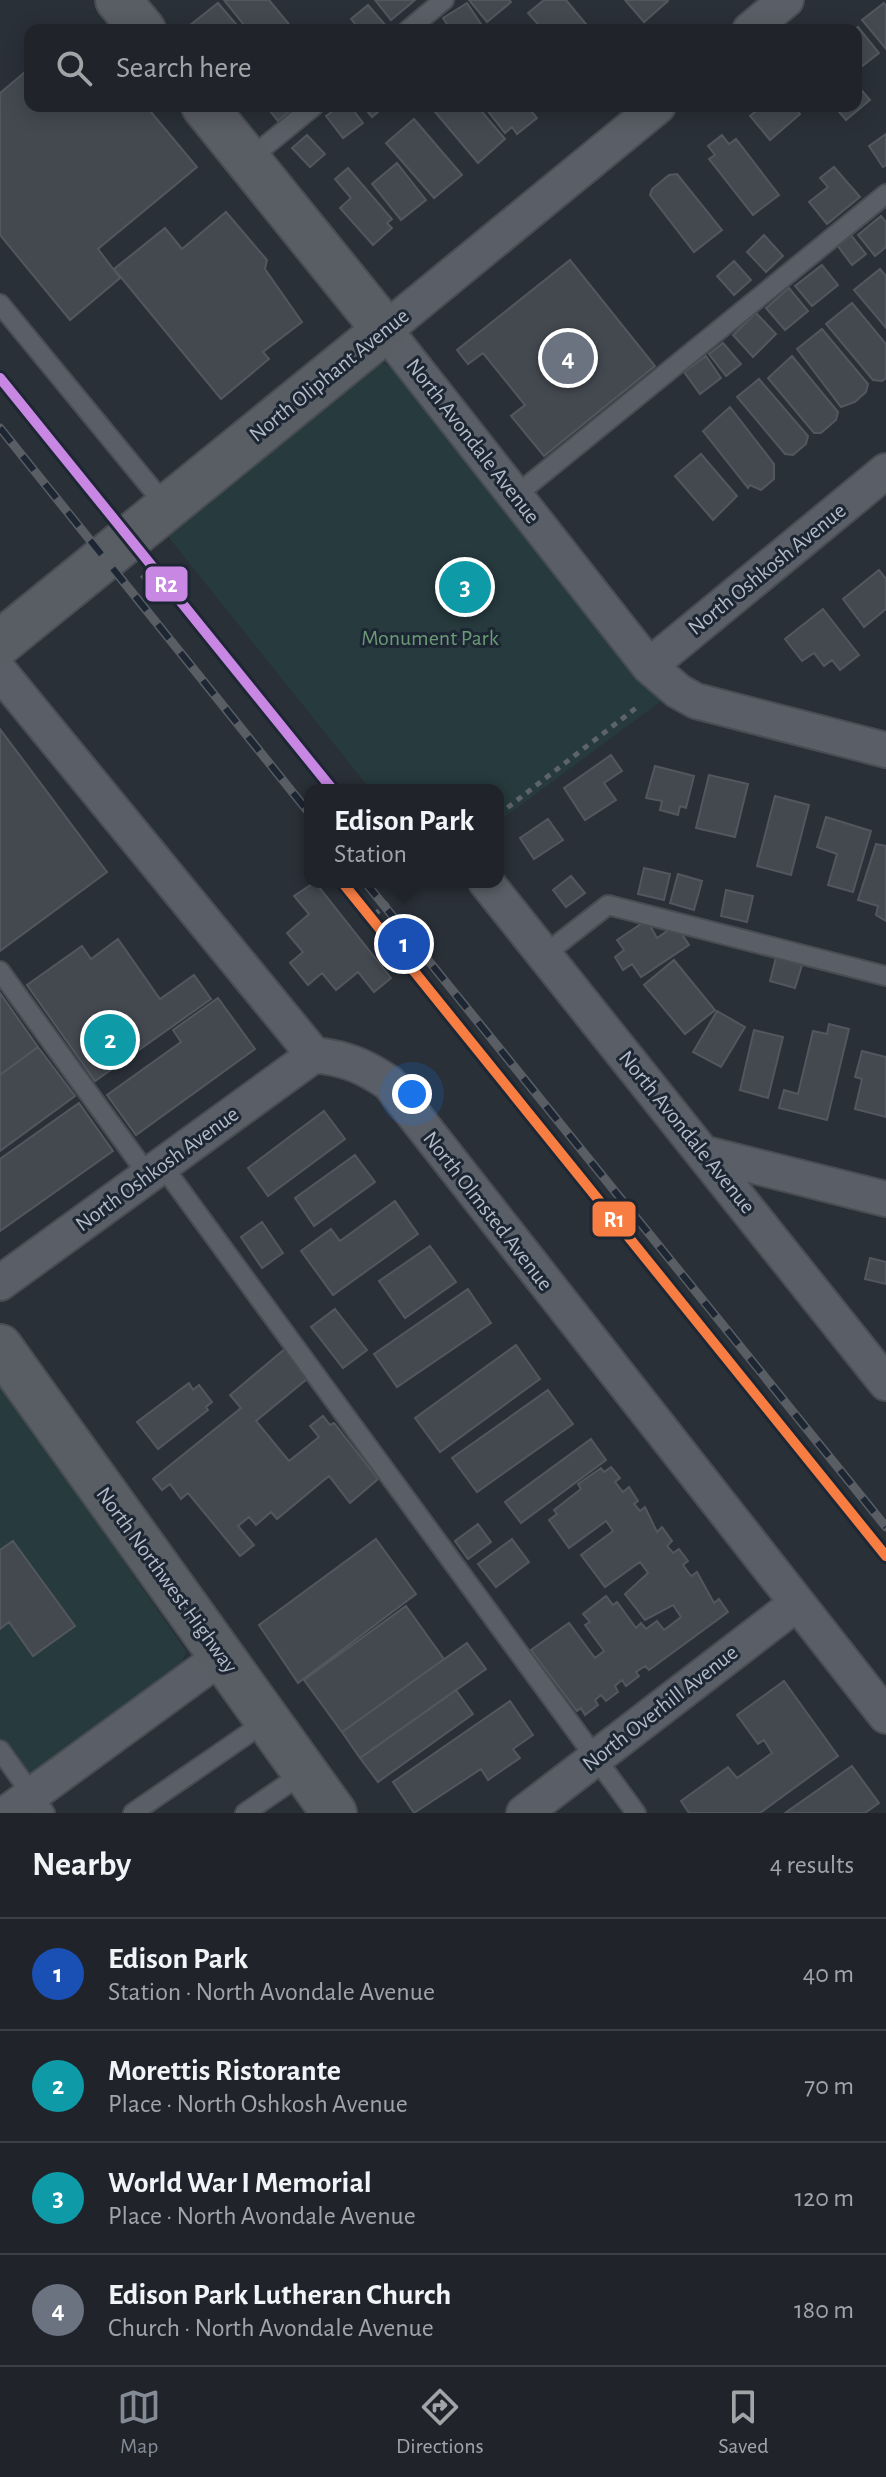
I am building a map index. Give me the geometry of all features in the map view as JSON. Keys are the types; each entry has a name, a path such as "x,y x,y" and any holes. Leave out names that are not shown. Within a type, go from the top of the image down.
{"street":[{"path":"118,0 138,24"},
{"path":"757,24 786,0"},
{"name":"North Avondale Avenue","path":"209,112 649,666 678,691 696,701 883,747"},
{"name":"North Oliphant Avenue","path":"0,643 651,112"},
{"name":"North Oshkosh Avenue","path":"649,666 886,471"},
{"path":"0,672 314,1055"},
{"name":"North Avondale Avenue","path":"491,888 886,1383"},
{"name":"North Oshkosh Avenue","path":"0,1283 314,1055"},
{"name":"North Olmsted Avenue","path":"314,1055 341,1058 363,1065 389,1083 886,1716"},
{"path":"706,1154 886,1199"},
{"name":"North Northwest Highway","path":"0,1347 334,1813"},
{"name":"North Overhill Avenue","path":"524,1813 796,1604"},
{"path":"28,1807 222,1656"}],"lane":[{"path":"415,24 444,0"},
{"path":"248,160 307,112"},
{"path":"515,496 886,194"},
{"path":"0,304 166,506"},
{"path":"544,955 608,905 886,976"},
{"path":"0,971 155,1170 636,1813"},
{"path":"133,1813 268,1720"},
{"path":"0,1750 28,1807"},
{"path":"245,1813 305,1772"}],"path":[{"path":"142,575 157,594"},
{"path":"504,810 636,708"},
{"path":"365,922 390,902"}],"green space":[{"name":"Monument Park","path":"381,363 392,367 661,701 504,818 504,784 366,784 162,529 369,366"},
{"path":"0,1384 186,1651 180,1670 27,1779 0,1740"}],"building":[{"path":"224,0 269,0 289,24 243,24"},
{"path":"375,0 415,0 391,20"},
{"path":"469,0 509,0 511,2 487,22"},
{"path":"544,0 566,0 586,24 538,24 528,13"},
{"path":"625,0 667,0 668,1 644,22"},
{"path":"218,3 236,24 192,24"},
{"path":"467,3 481,24 447,24 443,18"},
{"path":"884,3 886,6 886,49 862,20"},
{"path":"368,5 384,24 355,24 351,19"},
{"path":"862,32 879,53 862,66"},
{"path":"24,73 24,112 151,112 197,167 98,249 120,278 70,320 0,235 0,93"},
{"path":"862,91 870,100 862,107"},
{"path":"271,112 288,112 278,121"},
{"path":"332,112 355,112 363,123 343,138 326,116"},
{"path":"435,112 482,112 505,139 478,163"},
{"path":"489,112 532,112 537,118 517,134 512,127 505,133"},
{"path":"755,112 800,114 770,140 750,116"},
{"path":"839,112 856,112 846,120"},
{"path":"414,119 462,175 434,198 386,143"},
{"path":"886,134 886,165 883,167 869,146"},
{"path":"307,135 325,154 310,167 292,148"},
{"path":"722,135 729,144 736,139 779,195 753,215 709,159 715,155 708,146"},
{"path":"397,163 426,200 401,220 372,184"},
{"path":"834,167 860,197 827,224 809,202 828,187 820,178"},
{"path":"348,168 392,219 387,223 392,228 373,245 340,208 351,198 335,179"},
{"path":"677,174 722,230 694,252 650,195 652,189 669,175"},
{"path":"226,212 267,260 265,269 302,322 263,352 269,359 221,399 114,269 165,228 182,249"},
{"path":"881,216 886,222 886,247 875,256 858,235"},
{"path":"764,235 783,256 766,272 747,252"},
{"path":"851,235 866,254 852,265 837,245"},
{"path":"570,260 655,366 544,456 511,416 525,405 483,353 468,364 457,350"},
{"path":"734,261 751,280 734,295 717,276"},
{"path":"822,265 838,285 812,306 795,286"},
{"path":"880,269 886,276 886,328 854,290"},
{"path":"789,288 808,311 785,330 766,308"},
{"path":"852,303 886,344 886,378 882,381 873,380 826,324"},
{"path":"756,313 776,334 753,357 733,335"},
{"path":"822,329 868,384 866,392 855,402 841,407 797,349"},
{"path":"723,343 741,364 726,376 709,354"},
{"path":"706,356 721,378 700,394 684,372"},
{"path":"792,356 838,412 836,420 821,433 814,433 768,378"},
{"path":"759,379 808,436 806,444 793,455 785,454 737,397"},
{"path":"730,407 774,464 774,479 761,490 750,485 748,488 703,431"},
{"path":"701,454 737,496 713,520 675,476"},
{"path":"879,570 886,579 886,609 864,627 843,599"},
{"path":"823,609 859,655 840,670 832,660 824,666 814,653 802,661 785,639"},
{"path":"0,729 107,872 0,951"},
{"path":"611,755 622,771 604,783 616,800 585,820 564,788"},
{"path":"655,766 694,776 686,808 680,806 678,815 660,810 662,801 646,798"},
{"path":"709,775 748,784 735,837 696,828"},
{"path":"775,796 809,805 791,875 757,866"},
{"path":"826,817 871,831 853,892 828,885 837,854 817,847"},
{"path":"548,819 563,840 534,859 520,838"},
{"path":"876,844 886,846 886,921 876,915 878,906 858,900"},
{"path":"644,868 670,874 664,900 638,894"},
{"path":"678,874 702,881 694,910 670,903"},
{"path":"571,876 585,893 566,907 553,890"},
{"path":"306,888 320,888 391,978 374,992 358,972 336,990 322,973 308,985 290,963 303,952 287,933 309,914 294,896"},
{"path":"726,890 753,896 747,922 721,916"},
{"path":"647,920 657,938 676,925 689,945 641,977 632,964 623,970 615,957 624,950 617,940"},
{"path":"118,939 160,999 194,975 211,999 95,1081 27,985 82,946 91,959"},
{"path":"776,957 802,965 795,988 770,981"},
{"path":"674,960 715,1010 685,1034 644,985"},
{"path":"0,993 38,1047 0,1075"},
{"path":"218,998 255,1049 136,1135 107,1095 181,1042 173,1030"},
{"path":"717,1011 745,1027 721,1067 693,1052"},
{"path":"829,1024 849,1029 827,1120 779,1108 784,1090 798,1094 813,1031 827,1034"},
{"path":"754,1030 783,1037 768,1098 740,1090"},
{"path":"38,1047 75,1096 0,1151 0,1075"},
{"path":"862,1051 886,1057 886,1117 855,1109 862,1079 855,1077"},
{"path":"79,1103 113,1151 0,1231 0,1159"},
{"path":"324,1111 345,1139 268,1196 248,1168"},
{"path":"355,1155 375,1182 314,1226 295,1198"},
{"path":"395,1201 418,1234 333,1295 301,1251 331,1229 340,1241"},
{"path":"262,1222 283,1253 262,1268 241,1237"},
{"path":"430,1246 456,1282 405,1318 379,1281"},
{"path":"870,1258 886,1262 886,1284 865,1279"},
{"path":"468,1289 491,1323 397,1387 374,1354"},
{"path":"335,1309 367,1350 343,1368 311,1327"},
{"path":"516,1345 540,1379 440,1452 415,1418"},
{"path":"286,1348 307,1379 256,1421 289,1461 319,1437 310,1426 323,1416 330,1425 334,1423 378,1479 350,1503 329,1476 277,1519 271,1512 256,1525 249,1517 238,1526 254,1545 240,1556 188,1493 181,1499 170,1484 162,1490 153,1479 241,1408 230,1395"},
{"path":"189,1383 193,1390 199,1385 212,1402 206,1407 208,1410 158,1449 137,1422"},
{"path":"548,1390 573,1424 477,1492 452,1458"},
{"path":"591,1439 606,1460 521,1523 505,1502"},
{"path":"611,1467 620,1478 615,1482 623,1492 629,1487 638,1501 634,1504 640,1511 645,1507 657,1532 662,1527 672,1541 667,1546 673,1553 679,1549 688,1561 683,1565 691,1576 697,1572 714,1603 719,1599 728,1612 649,1670 645,1666 636,1672 639,1676 626,1686 622,1680 615,1686 618,1692 606,1701 601,1695 595,1700 598,1705 585,1715 581,1708 577,1711 531,1650 569,1623 595,1658 604,1651 585,1625 590,1622 583,1614 606,1596 613,1605 617,1602 636,1628 641,1623 646,1629 657,1621 664,1630 681,1617 673,1605 645,1620 625,1594 648,1573 640,1562 605,1587 581,1555 613,1531 606,1521 569,1548 549,1520 557,1514 554,1510 581,1489 578,1484 601,1468 604,1472"},
{"path":"478,1524 491,1542 468,1559 455,1541"},
{"path":"376,1539 416,1594 298,1683 259,1625"},
{"path":"512,1539 529,1562 496,1587 478,1564"},
{"path":"13,1541 75,1626 33,1656 9,1622 0,1629 0,1550"},
{"path":"406,1606 444,1659 342,1732 304,1680"},
{"path":"467,1643 486,1669 360,1758 342,1732"},
{"path":"784,1681 838,1756 760,1813 689,1813 681,1801 728,1767 737,1778 772,1753 764,1740 758,1744 737,1715"},
{"path":"456,1690 473,1714 378,1782 360,1758"},
{"path":"510,1701 533,1735 513,1749 520,1758 488,1780 481,1769 414,1813 393,1782"},
{"path":"852,1766 879,1803 865,1813 785,1813"}],"railway":[{"path":"0,428 304,807"},
{"path":"370,888 886,1527"}],"transit line":[{"name":"R2","path":"0,378 328,784"},
{"name":"R1","path":"347,888 886,1556"}],"place":[{"name":"Edison Park Lutheran Church","path":"568,358"},
{"name":"World War I Memorial","path":"465,587"},
{"name":"Edison Park","path":"404,944"},
{"name":"Morettis Ristorante","path":"110,1040"}]}
